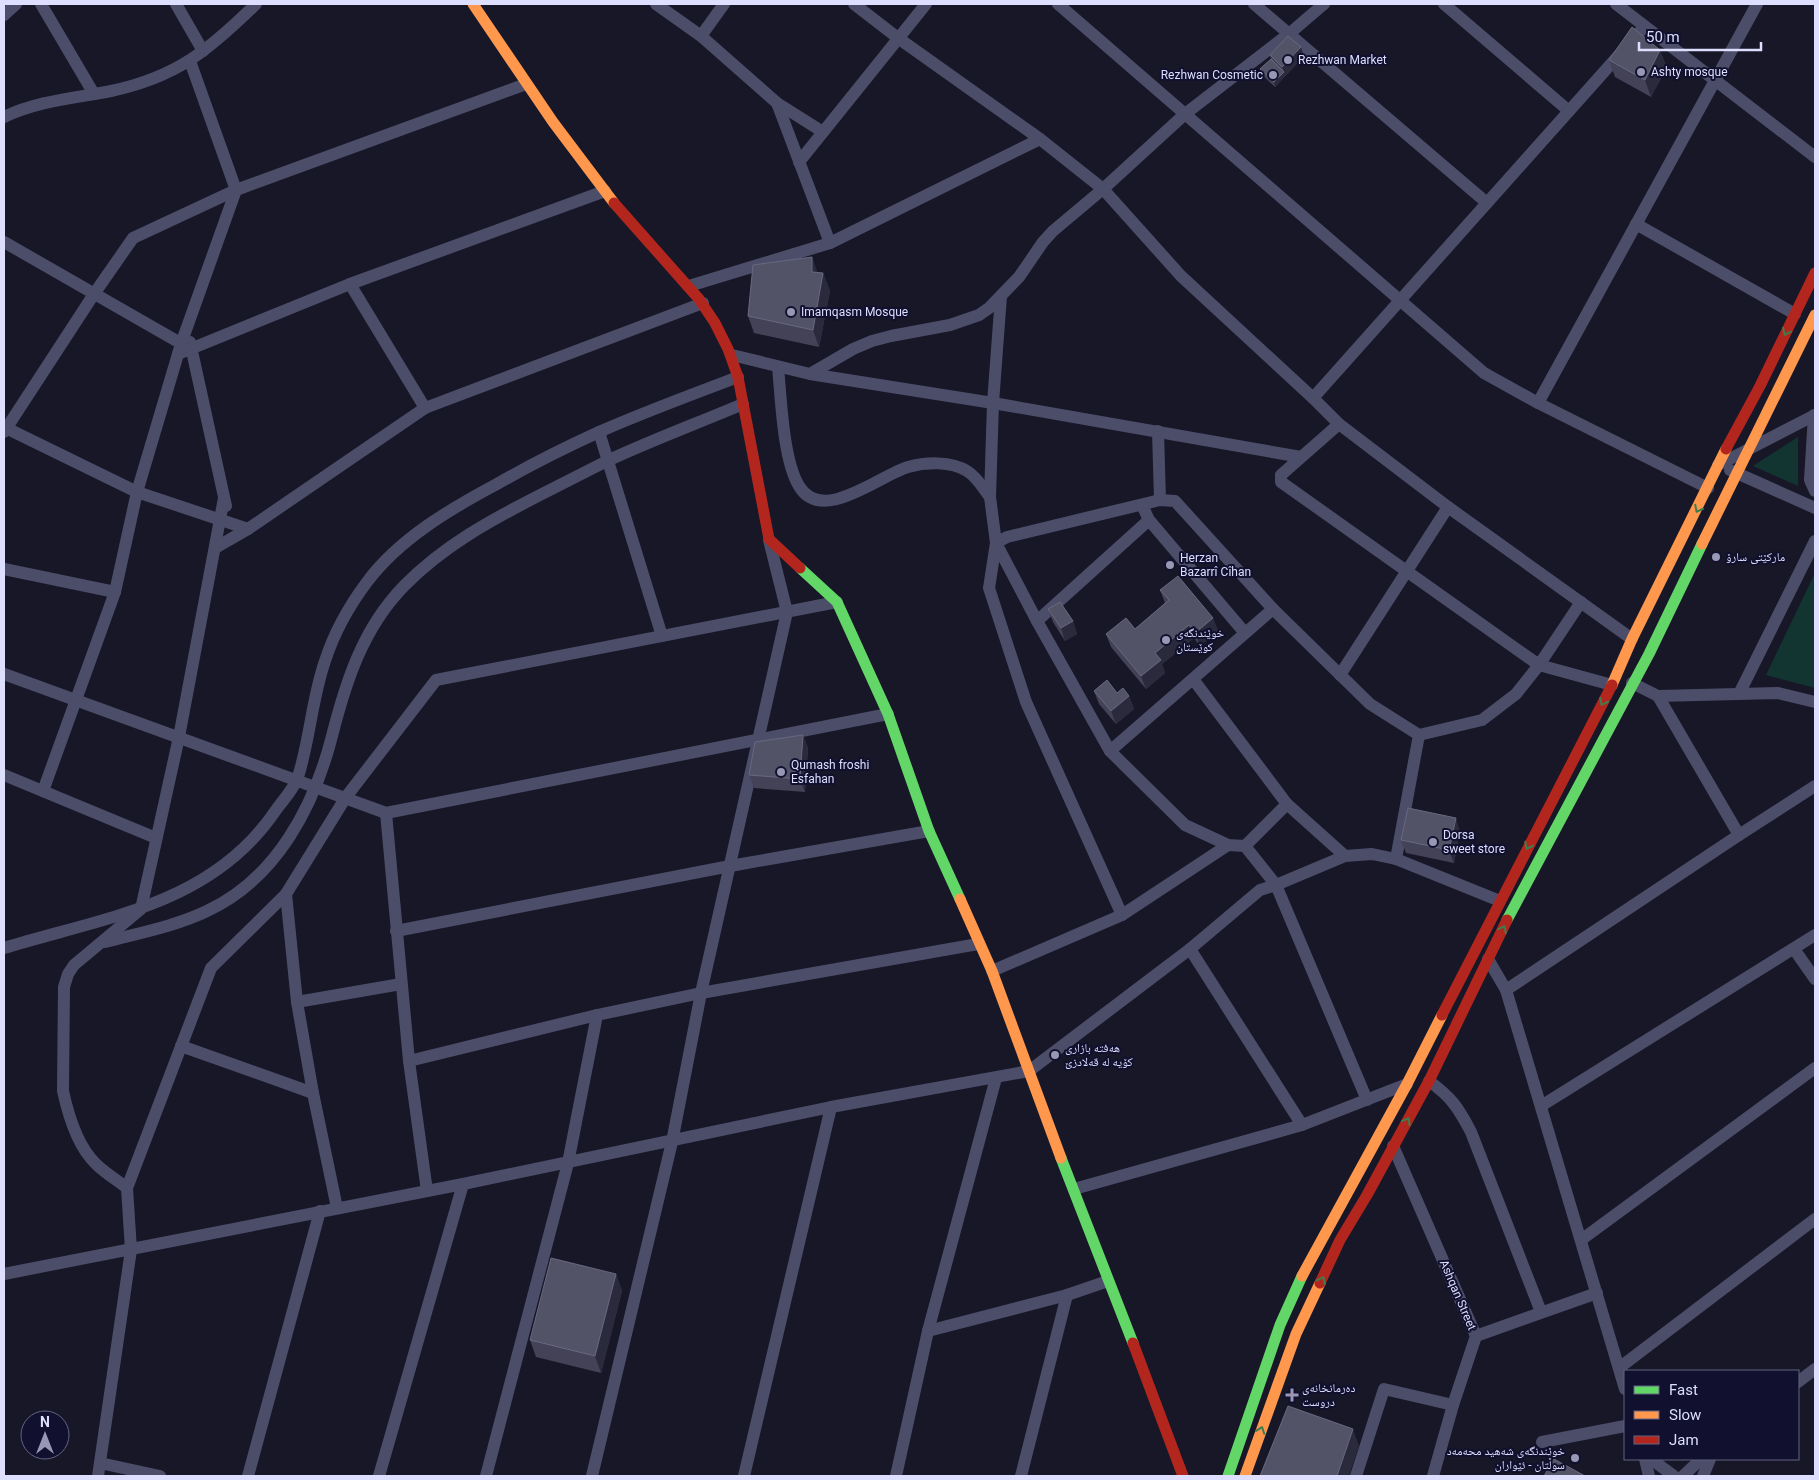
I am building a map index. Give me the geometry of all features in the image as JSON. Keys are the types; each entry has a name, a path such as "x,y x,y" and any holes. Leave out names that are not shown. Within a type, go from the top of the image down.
{"street":[{"path":"4,15 16,4"},
{"path":"41,4 94,94"},
{"path":"176,4 203,51"},
{"path":"4,117 36,105 150,81 190,61 256,4"},
{"path":"472,4 526,84 604,191 689,286 703,303 718,327 732,355 738,377 769,539 787,612 701,993 672,1142 592,1476"},
{"path":"656,4 701,36 777,102 823,132"},
{"path":"701,36 724,4"},
{"path":"854,4 898,38 1040,138 1103,189 1181,276 1339,424 1448,507 1632,639"},
{"path":"800,162 926,4"},
{"path":"1058,4 1484,373 1538,403 1708,488"},
{"path":"1254,4 1487,203"},
{"path":"810,374 853,349 872,341 950,325 966,320 989,308 1019,277 1043,242 1053,231 1103,189 1185,114 1290,33 1324,4"},
{"path":"1444,4 1569,112"},
{"path":"1616,4 1815,156"},
{"path":"1538,403 1757,4"},
{"path":"1313,398 1644,27"},
{"path":"43,791 115,592 137,492 184,349 187,329 236,190 190,61"},
{"path":"248,529 137,492 5,430 133,238 236,190 526,84"},
{"path":"777,102 830,243"},
{"path":"689,286 830,243 1040,138"},
{"path":"184,349 350,284 604,191"},
{"path":"1636,224 1795,314"},
{"path":"4,242 184,349 224,498 226,522 233,538"},
{"path":"1228,1476 1289,1302 1315,1250 1407,1084 1612,685 1632,639 1815,273"},
{"path":"350,284 425,408"},
{"path":"1001,296 993,403 990,497 996,542 989,588 1026,702 1122,915"},
{"path":"215,548 248,529 425,408 703,303"},
{"path":"1245,1476 1296,1334 1340,1240 1429,1081 1513,908 1648,654 1815,315"},
{"path":"732,355 810,374 993,403 1301,457"},
{"path":"778,367 790,460 796,480 808,497 822,501 841,498 908,467 936,464 957,466 966,470 979,481 990,497"},
{"path":"4,948 141,910 194,885 217,871 240,852 264,828 297,780 324,662 345,615 368,581 386,560 412,538 438,518 470,498 526,468 599,432 738,377"},
{"path":"101,943 191,918 223,903 241,892 256,879 288,841 316,787 358,652 372,628 403,586 448,547 478,528 608,461 743,404"},
{"path":"1718,465 1815,415"},
{"path":"1815,415 1810,480 1815,491"},
{"path":"1339,424 1281,475 1281,482 1539,665 1612,685"},
{"path":"1158,431 1160,500"},
{"path":"599,432 662,636"},
{"path":"1718,465 1815,508"},
{"path":"996,542 1007,537 1160,500 1175,501 1273,609 1370,704 1418,735 1482,720 1516,694 1539,665 1581,602"},
{"path":"1142,505 1149,520 1245,633"},
{"path":"1340,675 1448,507"},
{"path":"1037,621 1149,520"},
{"path":"127,1188 95,1164 81,1144 69,1114 63,1091 64,987 68,974 74,965 141,910 179,737 215,548 226,522"},
{"path":"769,539 838,602 888,714 929,832 992,972 1056,1146 1183,1476"},
{"path":"1739,694 1815,541"},
{"path":"996,542 1037,621 1110,751 1185,825 1228,845 1245,846 1276,885 1367,1100"},
{"path":"4,569 115,592"},
{"path":"98,1476 131,1250 127,1188 211,968 286,894 346,797 436,680 838,602"},
{"path":"1110,751 1273,609"},
{"path":"4,674 386,813 759,741 888,714"},
{"path":"1193,679 1287,804 1345,856"},
{"path":"1632,683 1658,696 1778,693 1815,702"},
{"path":"1658,696 1739,835"},
{"path":"1396,859 1418,735"},
{"path":"4,775 156,838"},
{"path":"1506,990 1815,786"},
{"path":"1245,846 1287,804"},
{"path":"386,813 409,1061 427,1191"},
{"path":"396,931 730,866 929,832"},
{"path":"992,972 1122,915 1228,845"},
{"path":"4,1274 672,1142 831,1107 1029,1071 1190,949 1260,890 1345,856 1372,854 1396,859 1500,901"},
{"path":"286,894 297,1002 313,1093 337,1208"},
{"path":"1541,1106 1815,935"},
{"path":"409,1061 597,1015 701,993 978,944"},
{"path":"1190,949 1302,1125"},
{"path":"1794,949 1815,979"},
{"path":"1474,953 1488,959 1506,990 1624,1386"},
{"path":"297,1002 401,984"},
{"path":"486,1476 568,1163 597,1015"},
{"path":"181,1046 313,1093"},
{"path":"1581,1240 1815,1068"},
{"path":"896,1476 928,1331 996,1078"},
{"path":"1429,1081 1454,1102 1462,1116 1541,1312"},
{"path":"1074,1190 1302,1125 1407,1084"},
{"path":"744,1476 831,1107"},
{"name":"Ashqan Street","path":"1394,1146 1476,1336 1453,1405 1433,1476"},
{"path":"379,1476 463,1184"},
{"path":"248,1476 320,1211"},
{"path":"1619,1368 1815,1219"},
{"path":"928,1331 1067,1295 1108,1281"},
{"path":"1476,1336 1596,1293"},
{"path":"1021,1476 1067,1295"},
{"path":"1799,1381 1815,1369"},
{"path":"1356,1476 1384,1389 1453,1405"},
{"path":"1542,1442 1624,1426"},
{"path":"1645,1460 1649,1476"},
{"path":"1652,1460 1674,1476"},
{"path":"1683,1476 1699,1460"},
{"path":"1703,1476 1710,1460"},
{"path":"100,1463 160,1476"}],"green space":[{"path":"1798,437 1798,486 1753,466"},
{"path":"1815,573 1815,688 1766,675"}],"building":[{"path":"1632,27 1660,50 1645,80 1609,60"},
{"path":"1288,36 1301,47 1282,67 1270,55"},
{"name":"Rezhwan Cosmetic","path":"1271,59 1284,72 1274,82 1260,69"},
{"name":"Imamqasm Mosque","path":"812,257 812,272 823,273 813,330 748,316 753,265"},
{"name":"خوێندنگەی کوێستان","path":"1178,576 1213,618 1195,633 1189,625 1155,653 1161,660 1141,676 1106,634 1126,618 1135,629 1169,600 1160,590"},
{"path":"1060,602 1073,621 1061,628 1048,609"},
{"path":"1107,680 1117,693 1123,688 1129,696 1111,711 1094,691"},
{"path":"803,735 800,779 749,775 755,742"},
{"path":"1408,808 1456,818 1449,850 1401,840"},
{"path":"551,1258 616,1274 595,1356 530,1340"},
{"path":"1288,1406 1353,1429 1337,1476 1260,1476"},
{"path":"1554,1459 1585,1476 1544,1476"}],"traffic: fast":[{"path":"1507,920 1649,654 1702,544"},
{"path":"800,568 837,602 888,714 929,831 960,899"},
{"path":"1061,1158 1133,1343"},
{"path":"1228,1476 1280,1325 1302,1276"}],"traffic: slow":[{"path":"473,4 553,122 614,203"},
{"path":"1702,544 1815,315"},
{"path":"1612,685 1632,639 1726,449"},
{"path":"960,899 992,971 1061,1158"},
{"path":"1302,1276 1407,1084 1442,1015"},
{"path":"1245,1476 1296,1334 1320,1283"}],"traffic: jam":[{"path":"614,203 699,299 715,323 728,349 738,377 769,539 800,568"},
{"path":"1726,449 1760,386 1815,273"},
{"path":"1442,1015 1612,685"},
{"path":"1320,1283 1340,1240 1367,1195 1429,1081 1507,920"},
{"path":"1133,1343 1183,1476"}],"place":[{"name":"Rezhwan Market","path":"1288,60"},
{"name":"Ashty mosque","path":"1641,72"},
{"name":"Rezhwan Cosmetic","path":"1273,75"},
{"name":"Imamqasm Mosque","path":"791,312"},
{"name":"مارکێتی سارۆ","path":"1716,557"},
{"name":"Herzan Bazarrî Cîhan","path":"1170,565"},
{"name":"خوێندنگەی کوێستان","path":"1166,640"},
{"name":"Qumash froshi Esfahan","path":"781,772"},
{"name":"Dorsa sweet store","path":"1433,842"},
{"name":"هەفتە بازاری کۆیە لە قەلادزێ","path":"1055,1055"},
{"name":"دەرمانخانەی دروست","path":"1292,1395"},
{"name":"خوێندنگەی شەهید محەمەد سوڵتان - ئێواران","path":"1575,1458"}]}
